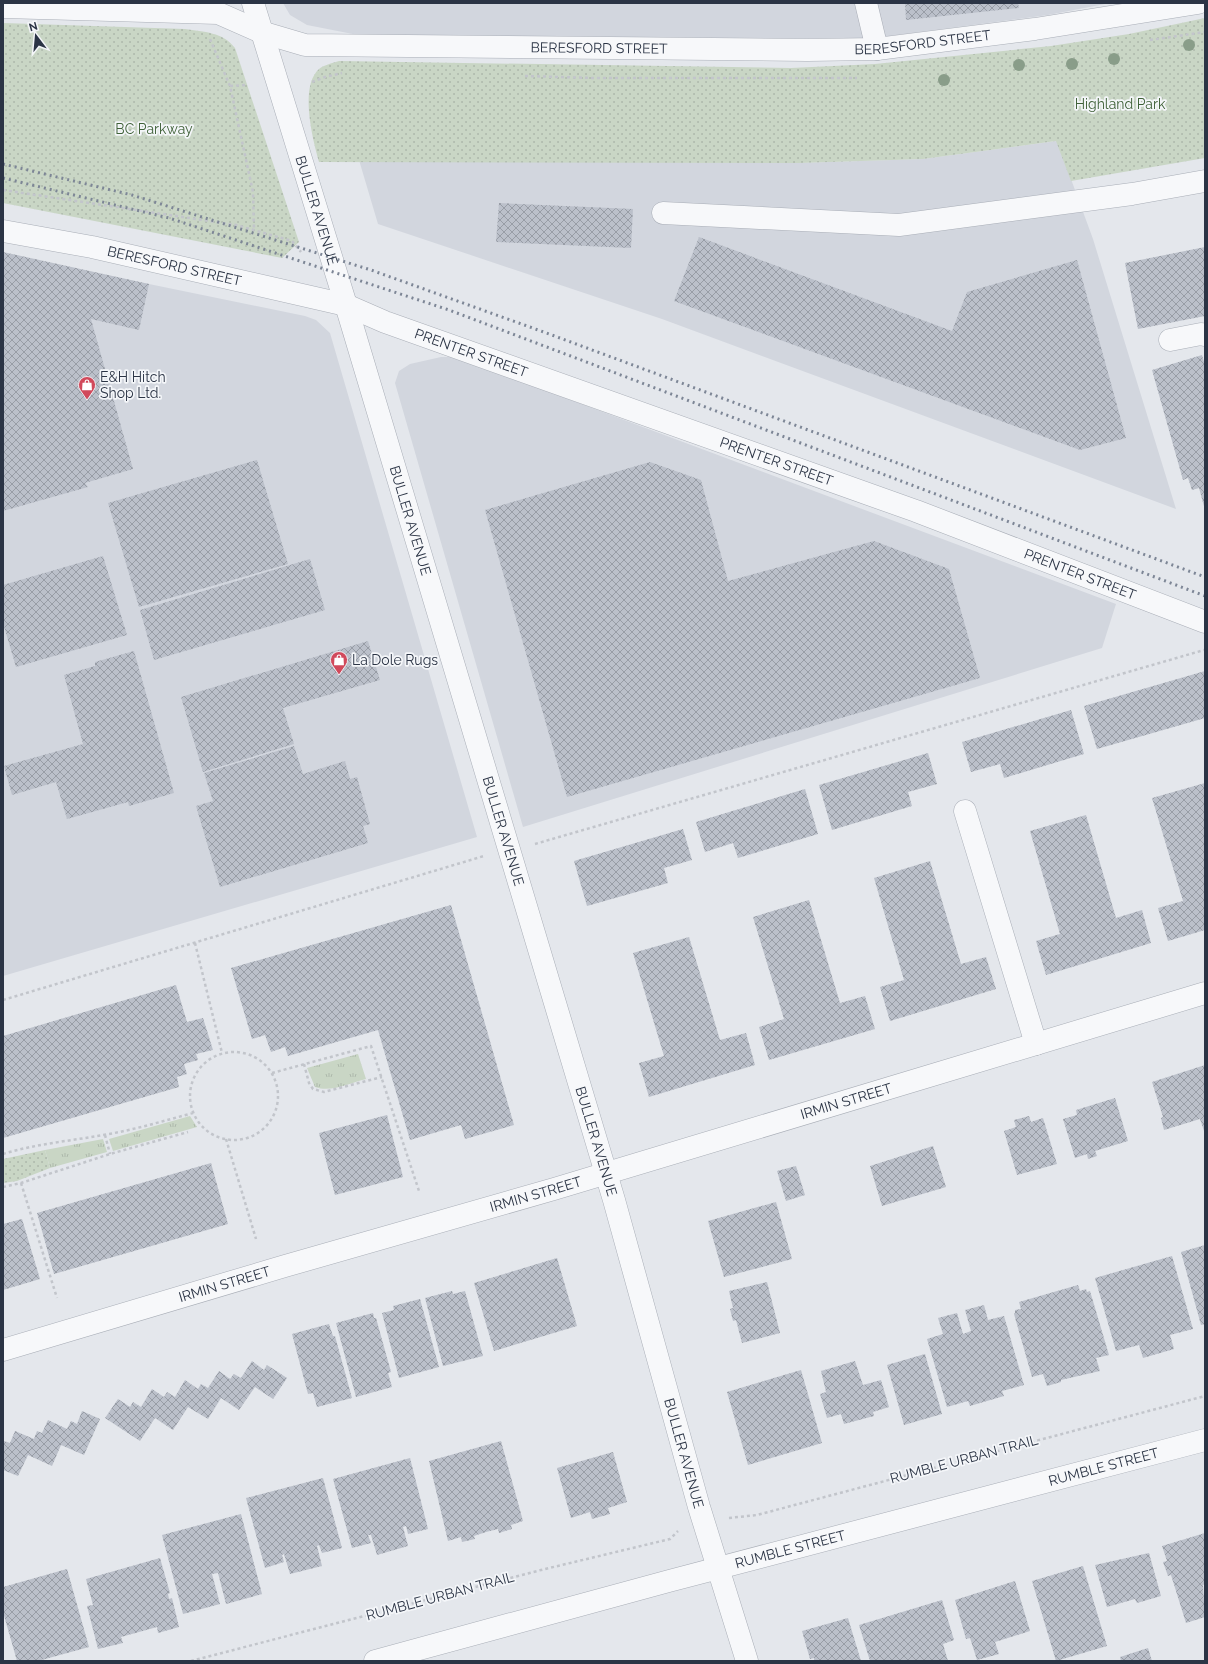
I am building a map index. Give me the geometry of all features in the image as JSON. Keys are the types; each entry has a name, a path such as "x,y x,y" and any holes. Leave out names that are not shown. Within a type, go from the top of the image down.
{"street":[{"name":"BULLER AVENUE","path":"253,3 346,305 606,1173 699,1507 747,1661"},
{"path":"866,3 877,49"},
{"name":"BERESFORD STREET","path":"3,7 218,13 261,32 305,45 799,50 877,49 1035,29 1176,5 1198,3"},
{"path":"663,213 899,225 1132,194 1205,181"},
{"name":"BERESFORD STREET","path":"3,231 92,248 346,305"},
{"name":"PRENTER STREET","path":"346,305 385,322 916,511 1205,622"},
{"path":"1170,340 1201,334 1205,335"},
{"path":"965,811 1036,1044"},
{"name":"IRMIN STREET","path":"3,1350 606,1173 1205,993"},
{"name":"RUMBLE STREET","path":"375,1661 719,1568 1205,1440"}],"path":[{"path":"198,13 230,86 253,192 254,230"},
{"path":"230,86 246,85"},
{"path":"3,190 236,225 292,241"},
{"path":"532,844 1205,650"},
{"path":"3,1000 482,857"},
{"path":"195,943 222,1053"},
{"path":"272,1073 371,1046 419,1191"},
{"path":"236,1052 250,1055 263,1062 272,1073 277,1086 278,1101 274,1115 266,1126 254,1135 241,1140 226,1139 212,1134 200,1125 193,1113 190,1098 192,1083 198,1070 208,1060 222,1053 236,1052"},
{"path":"304,1064 309,1083 313,1089 324,1092 382,1077"},
{"path":"3,1154 48,1144 105,1135 193,1113"},
{"path":"3,1187 21,1183 110,1154 188,1132"},
{"path":"105,1135 110,1154"},
{"path":"226,1139 256,1239"},
{"path":"21,1183 57,1298"},
{"name":"RUMBLE URBAN TRAIL","path":"723,1520 757,1515 1205,1396"},
{"name":"RUMBLE URBAN TRAIL","path":"190,1661 541,1570 670,1539 678,1531 682,1530"}],"shaded area":[{"path":"283,3 1110,3 1048,15 874,38 778,38 358,35 307,25 290,15"},
{"path":"1057,141 1093,239 1176,509 662,319 378,224 359,160 799,163 923,159"},
{"path":"3,254 305,316 316,320 330,333 477,837 3,976"},
{"path":"441,357 456,357 1116,604 1102,648 523,827 395,383 399,371 410,364"}],"green space":[{"name":"Highland Park","path":"1205,18 1205,158 1071,181 1056,141 923,159 799,163 319,162 309,114 310,88 313,77 319,69 339,61 791,68 875,64 1051,46 1129,34"},
{"name":"BC Parkway","path":"3,23 185,29 206,32 225,39 235,48 299,242 282,258 3,203"},
{"path":"358,1054 366,1079 334,1088 321,1089 315,1087 307,1068"},
{"path":"190,1116 197,1127 113,1151 109,1139"},
{"path":"103,1139 107,1152 50,1168 45,1150"},
{"path":"45,1150 50,1168 17,1181 3,1183 3,1159"}],"building":[{"path":"905,3 1018,3 1019,8 906,20"},
{"path":"499,203 633,209 631,248 496,242"},
{"path":"699,237 952,331 967,292 1077,260 1126,438 1080,450 674,301"},
{"path":"1205,247 1205,316 1138,329 1125,263"},
{"path":"3,252 149,284 139,330 91,319 133,469 85,483 88,487 3,511"},
{"path":"1202,355 1205,365 1205,510 1199,488 1192,490 1188,478 1183,480 1152,370"},
{"path":"257,460 288,564 139,607 108,503"},
{"path":"650,462 701,480 728,581 874,541 949,569 980,678 567,797 485,510"},
{"path":"103,556 127,635 16,667 3,623 3,585"},
{"path":"310,559 325,610 154,660 140,610"},
{"path":"368,641 380,680 283,708 294,744 203,772 181,697"},
{"path":"134,651 174,793 129,806 128,802 67,819 56,782 12,795 4,766 83,744 64,675 95,666 95,662"},
{"path":"1205,671 1205,718 1097,749 1084,706"},
{"path":"1071,710 1084,754 1004,778 1000,764 971,772 962,742"},
{"path":"294,746 303,774 345,761 350,779 357,777 370,824 363,826 368,843 220,887 196,806 213,801 204,773"},
{"path":"928,753 937,784 908,792 912,806 832,830 819,785"},
{"path":"1205,783 1205,930 1168,941 1158,908 1183,901 1152,798"},
{"path":"805,789 818,834 738,858 733,843 705,852 696,822"},
{"path":"1086,815 1116,918 1142,910 1151,943 1046,975 1036,941 1060,934 1030,831"},
{"path":"683,829 692,860 664,868 668,883 587,906 574,861"},
{"path":"930,861 961,964 986,957 996,989 890,1021 880,987 904,980 874,878"},
{"path":"809,900 840,1003 865,996 875,1029 769,1060 759,1027 784,1019 753,917"},
{"path":"451,905 514,1125 465,1139 461,1125 410,1140 378,1030 288,1056 285,1047 271,1052 265,1035 252,1039 231,968"},
{"path":"689,937 720,1040 746,1033 755,1065 649,1097 639,1063 664,1056 633,953"},
{"path":"176,985 187,1022 203,1018 213,1050 196,1054 198,1060 184,1064 187,1074 177,1077 179,1087 3,1138 3,1036"},
{"path":"1205,1065 1205,1134 1200,1119 1164,1130 1161,1118 1163,1117 1152,1082"},
{"path":"1115,1098 1128,1141 1095,1151 1097,1156 1088,1159 1087,1154 1075,1158 1063,1119 1077,1115 1076,1110"},
{"path":"387,1115 403,1177 335,1195 319,1133"},
{"path":"1029,1116 1031,1122 1043,1118 1057,1164 1017,1175 1004,1131 1016,1127 1014,1120"},
{"path":"933,1146 946,1187 882,1206 870,1166"},
{"path":"211,1163 228,1224 54,1274 37,1213"},
{"path":"796,1166 805,1195 786,1201 777,1171"},
{"path":"776,1202 792,1259 724,1277 708,1221"},
{"path":"22,1219 40,1279 3,1290 3,1224"},
{"path":"1205,1245 1205,1324 1201,1325 1181,1252"},
{"path":"1172,1256 1193,1329 1170,1335 1174,1349 1143,1358 1139,1345 1116,1351 1095,1278"},
{"path":"557,1258 577,1326 494,1351 474,1283"},
{"path":"767,1282 780,1333 742,1343 736,1320 733,1321 730,1309 733,1308 729,1291"},
{"path":"1078,1285 1080,1291 1086,1289 1087,1292 1090,1291 1109,1355 1096,1358 1100,1371 1061,1380 1061,1382 1047,1386 1043,1374 1032,1377 1014,1314 1015,1310 1021,1309 1019,1302"},
{"path":"452,1291 453,1294 465,1291 483,1356 443,1366 425,1298"},
{"path":"420,1299 439,1367 399,1378 382,1313 394,1310 393,1306"},
{"path":"984,1305 988,1320 1004,1316 1024,1385 1002,1391 1004,1396 970,1406 968,1401 947,1407 927,1339 943,1334 938,1318 957,1313 963,1334 971,1331 965,1310"},
{"path":"373,1313 374,1318 376,1318 391,1372 388,1373 392,1387 356,1397 336,1323"},
{"path":"329,1324 333,1336 335,1336 352,1398 317,1407 313,1393 308,1394 292,1334"},
{"path":"925,1354 942,1414 904,1425 887,1365"},
{"path":"252,1361 264,1370 267,1365 287,1378 273,1399 255,1387 239,1410 221,1398 208,1419 188,1407 173,1430 155,1418 140,1441 105,1418 118,1399 130,1407 133,1402 141,1407 152,1389 164,1397 167,1392 175,1397 185,1380 198,1389 201,1384 208,1388 219,1371 230,1379 234,1374 241,1378"},
{"path":"855,1361 863,1385 881,1380 889,1407 873,1412 874,1416 844,1424 841,1414 827,1418 820,1394 826,1392 821,1371"},
{"path":"801,1370 822,1443 748,1465 727,1392"},
{"path":"82,1411 100,1419 84,1455 61,1445 52,1466 28,1455 18,1476 3,1470 3,1442 10,1443 15,1431 34,1439 37,1431 42,1433 48,1420 67,1429 71,1421 77,1424"},
{"path":"501,1441 523,1521 511,1525 512,1529 499,1533 498,1529 474,1536 475,1539 462,1542 461,1537 448,1541 429,1461"},
{"path":"613,1452 627,1502 608,1508 610,1514 592,1519 590,1512 571,1518 557,1468"},
{"path":"410,1458 428,1529 408,1534 406,1526 403,1527 408,1546 377,1555 371,1535 368,1535 371,1543 352,1548 333,1479"},
{"path":"323,1478 342,1548 322,1553 319,1545 317,1546 322,1566 290,1574 284,1554 282,1555 284,1562 265,1568 246,1498"},
{"path":"241,1514 262,1594 226,1604 218,1573 212,1574 220,1604 183,1614 162,1535"},
{"path":"1205,1533 1205,1584 1203,1585 1205,1617 1186,1623 1171,1575 1168,1576 1163,1562 1167,1561 1162,1546"},
{"path":"1149,1553 1161,1596 1137,1603 1135,1599 1107,1607 1095,1565"},
{"path":"160,1558 170,1593 168,1594 169,1599 172,1598 179,1627 158,1633 157,1627 121,1637 123,1643 98,1649 87,1606 93,1605 86,1579"},
{"path":"1083,1566 1107,1646 1056,1661 1032,1581"},
{"path":"67,1569 89,1647 38,1661 17,1661 3,1612 3,1587"},
{"path":"1015,1581 1030,1631 995,1642 999,1654 977,1660 970,1638 966,1639 955,1600"},
{"path":"942,1600 954,1640 943,1644 948,1661 870,1661 859,1625"},
{"path":"848,1618 861,1661 814,1661 814,1658 810,1659 802,1631"},
{"path":"1148,1648 1152,1661 1121,1661 1120,1657"}],"railway":[{"path":"3,164 132,195 371,270 541,331 1205,577"},
{"path":"3,178 169,218 449,310 1205,596"}],"place":[{"name":"E&H Hitch Shop Ltd.","path":"87,400"},
{"name":"La Dole Rugs","path":"339,675"}]}
